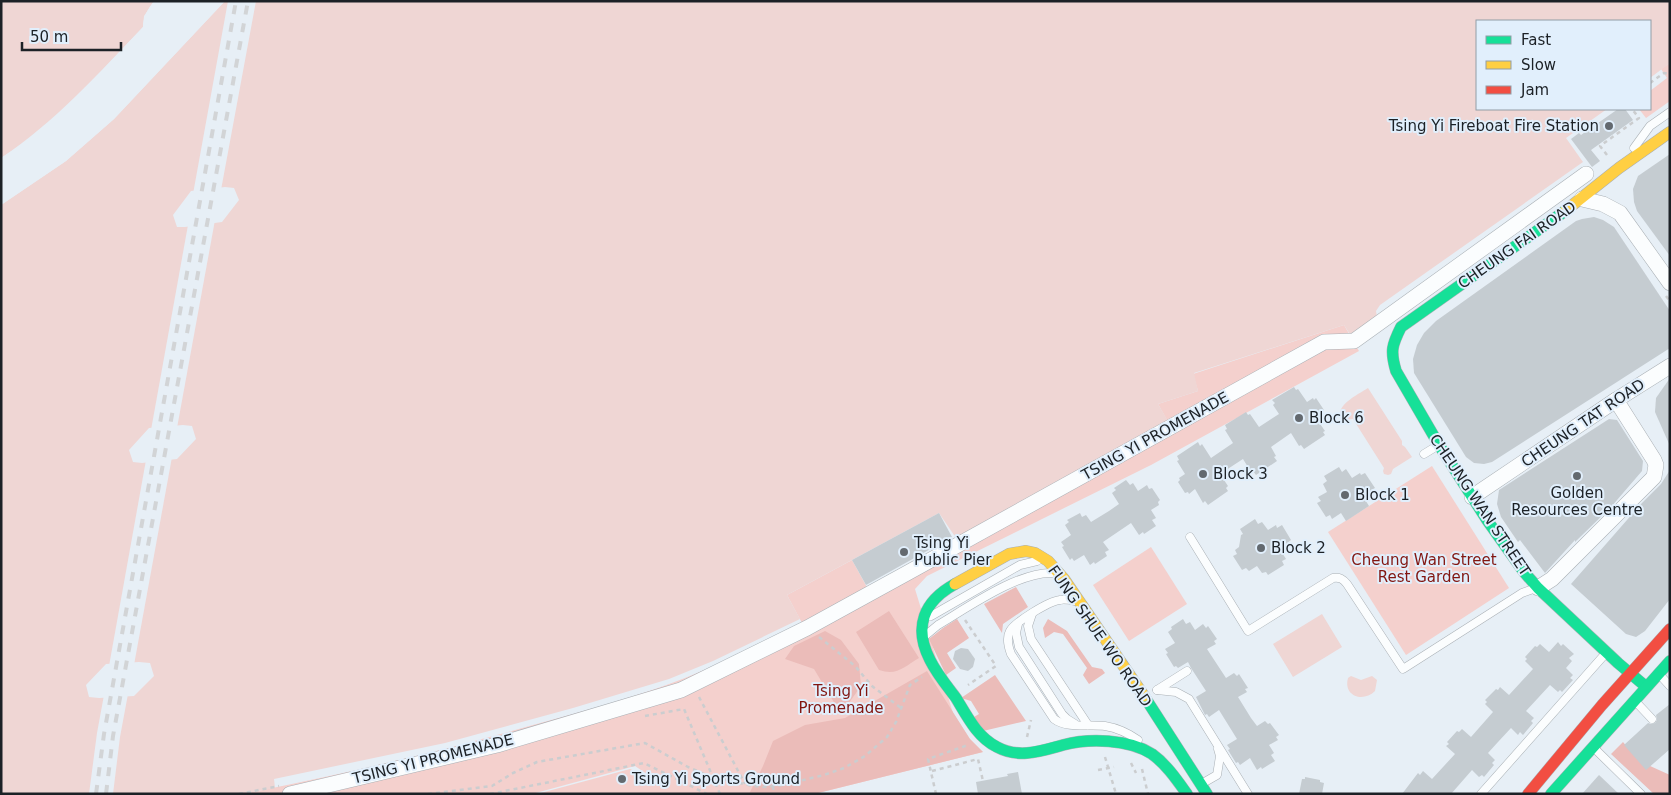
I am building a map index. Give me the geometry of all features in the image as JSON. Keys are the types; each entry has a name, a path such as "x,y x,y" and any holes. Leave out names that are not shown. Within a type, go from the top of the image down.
{"street":[{"name":"CHEUNG FAI ROAD","path":"1401,327 1582,199 1620,168 1670,132"},
{"name":"TSING YI PROMENADE","path":"290,794 497,745 681,690 807,628 1324,342 1354,341 1586,174"},
{"path":"1582,199 1603,204 1620,213 1667,288"},
{"path":"1396,371 1392,358 1392,345 1401,327"},
{"name":"CHEUNG TAT ROAD","path":"1472,497 1670,366"},
{"name":"CHEUNG WAN STREET","path":"1396,371 1472,497 1524,572 1538,588 1646,687"},
{"path":"1538,588 1552,578 1654,477 1656,465 1654,460 1616,400"},
{"name":"CHEUNG TAT ROAD","path":"1487,520 1485,503 1489,490 1496,481"},
{"name":"FUNG SHUE WO ROAD","path":"1187,794 1153,755 1135,747 1116,742 1086,740 1034,753 1015,754 996,747 980,734 926,654 922,636 923,625 927,607 933,598 942,591 1009,554 1026,551 1035,553 1048,561 1082,604 1204,789"},
{"path":"1528,794 1630,673 1670,629"},
{"path":"1551,794 1670,661"}],"lane":[{"path":"1620,168 1650,126 1670,112"},
{"path":"1388,336 1401,327"},
{"path":"1382,348 1396,371"},
{"path":"1424,454 1439,445"},
{"path":"1190,538 1248,632 1333,578 1338,577 1348,584 1403,670 1522,593 1538,588"},
{"path":"923,625 932,615 1015,568 1028,562 1048,561"},
{"path":"924,646 924,638 938,625 1017,580 1041,573 1059,573"},
{"path":"1082,604 1072,600 1061,600 1052,602 1032,614 1018,624 1007,637 1010,654 1054,718 1064,724 1107,726 1127,733 1140,741 1153,755"},
{"path":"1032,614 1028,626 1031,638 1088,724"},
{"path":"1481,794 1607,653"},
{"path":"1145,698 1187,671"},
{"path":"1658,673 1670,686"},
{"path":"1157,690 1176,692 1189,698 1248,794"},
{"path":"1634,700 1652,719"},
{"path":"1204,789 1217,775 1220,756 1213,738"},
{"path":"1593,747 1641,794"}],"path":[{"path":"1651,82 1664,73 1670,74"},
{"path":"1608,159 1600,146 1639,118 1633,110"},
{"path":"1667,288 1670,301"},
{"path":"954,695 996,666 965,620"},
{"path":"807,628 855,666 872,686 901,708"},
{"path":"428,794 492,786 513,773 537,762 645,743 688,767 712,776 745,784 773,786 824,775 844,768 866,756 887,738 896,722 910,685 924,676"},
{"path":"692,684 745,784"},
{"path":"684,709 720,794"},
{"path":"1027,740 1030,720"},
{"path":"936,794 928,759 969,745"},
{"path":"1103,751 1116,794"},
{"path":"932,771 978,759 982,781"},
{"path":"1140,762 1148,794"},
{"path":"490,794 644,763 707,794"},
{"path":"1098,770 1114,767"},
{"path":"773,786 774,794"}],"green space":[{"path":"1670,63 1670,101 1646,118 1640,110 1651,110 1651,90 1667,78 1661,69"},
{"name":"Tsing Yi Promenade","path":"1344,325 1359,351 1151,465 927,576 915,589 953,713 969,738 983,752 814,794 537,794 630,769 656,780 635,766 532,794 242,794 425,754 497,735 629,698 700,672 802,623 787,595 852,560 869,591 1167,420 1158,404 1198,391 1193,374"},
{"name":"Cheung Wan Street Rest Garden","path":"1432,466 1509,588 1406,655 1328,532"},
{"path":"1151,547 1187,604 1129,641 1093,585"},
{"path":"1016,587 1028,607 1003,624 1002,633 984,604"},
{"path":"889,611 919,658 900,670 885,672 879,670 856,632"},
{"path":"957,619 969,638 947,653 956,668 946,675 929,639"},
{"path":"1048,619 1067,631 1092,667 1102,669 1105,673 1089,684 1083,675 1087,668 1063,634 1054,632 1045,638 1043,628"},
{"path":"825,631 841,640 859,664 861,686 841,714 814,669 785,659 794,646"},
{"path":"927,671 970,739 983,752 814,794 749,794 773,741 805,725 845,718"},
{"path":"995,675 1026,721 983,731 974,717 979,714 971,701 961,698"},
{"path":"1623,742 1639,761 1670,775 1670,794 1654,794 1611,754"}],"shaded area":[{"path":"1,1 154,1 146,13 143,27 93,79 40,129 1,158"},
{"path":"225,1 230,1 240,6 254,1 1670,1 1670,63 1651,77 1651,20 1476,20 1476,110 1606,110 1566,138 1583,162 1380,305 1376,311 1377,317 1351,336 1344,325 1194,373 1198,391 1158,404 1168,421 956,538 939,513 787,595 800,619 713,661 669,679 573,708 445,743 274,779 275,788 242,794 1,794 1,205 66,161 114,119","holes":["225,187 234,188 239,200 222,222 177,227 173,215 191,191","192,426 196,439 177,459 142,463 133,462 129,450 149,428","150,663 154,676 134,696 89,697 86,685 106,664"]},
{"path":"1368,388 1402,441 1402,445 1412,457 1393,469 1391,474 1388,475 1384,474 1384,468 1353,419 1345,420 1341,415 1343,406 1347,402"},
{"path":"1322,614 1342,647 1293,677 1273,644"},
{"path":"1351,676 1361,680 1372,676 1377,680 1375,691 1365,697 1355,696 1348,689 1347,684 1348,678"}],"pier":[{"path":"154,1 156,2 147,16 145,28 82,96 31,141 1,161 1,158 30,139 80,94 143,27 144,16"},
{"path":"221,1 225,1 114,119 66,161 1,205 1,202 64,159 112,118"},
{"path":"228,1 240,3 256,1 221,190 193,194"},
{"path":"215,220 177,428 151,430 188,225"},
{"path":"172,457 134,665 109,666 146,460"},
{"path":"128,694 120,737 113,794 89,794 104,695"}],"building":[{"name":"Tsing Yi Fireboat Fire Station","path":"1617,110 1626,110 1633,120 1591,150 1600,161 1592,167 1571,139 1579,133 1581,135"},
{"path":"1670,154 1670,256 1637,211 1633,189 1638,176"},
{"path":"1594,217 1614,227 1670,311 1670,348 1492,462 1484,464 1474,463 1466,457 1414,373 1413,359 1417,345 1424,333 1436,321 1576,221"},
{"path":"1670,378 1670,446 1655,412 1656,398"},
{"path":"1294,387 1296,390 1298,389 1307,402 1316,398 1324,410 1321,411 1323,414 1316,418 1325,431 1323,432 1325,435 1304,449 1301,445 1299,446 1291,433 1271,447 1277,461 1256,475 1253,471 1251,472 1243,459 1220,474 1228,486 1226,488 1228,491 1208,505 1205,501 1203,503 1195,489 1189,494 1188,492 1185,493 1178,482 1179,478 1185,474 1177,461 1179,460 1177,456 1198,442 1200,446 1202,444 1211,458 1233,443 1225,430 1227,429 1225,425 1246,412 1248,415 1250,414 1259,427 1279,414 1272,400"},
{"name":"Golden Resources Centre","path":"1609,419 1617,420 1643,461 1642,471 1611,507 1575,542 1575,540 1545,573 1520,540 1518,542 1501,517 1497,504 1499,490"},
{"name":"Block 1","path":"1339,467 1342,472 1346,469 1352,478 1360,473 1361,475 1365,473 1375,488 1371,490 1372,493 1364,498 1369,506 1346,521 1341,513 1332,519 1330,515 1326,517 1317,503 1321,501 1318,497 1327,492 1323,484 1327,481 1324,476"},
{"path":"1670,470 1670,599 1645,631 1636,637 1626,634 1571,584 1661,484"},
{"path":"1126,480 1130,485 1133,483 1138,491 1147,485 1149,489 1152,488 1160,500 1158,502 1159,505 1151,510 1156,518 1152,520 1156,526 1139,535 1131,523 1103,542 1109,550 1105,552 1107,556 1095,564 1094,562 1090,565 1084,555 1074,561 1072,558 1070,560 1061,542 1071,535 1065,525 1069,522 1067,520 1080,513 1082,517 1086,515 1091,522 1109,511 1119,504 1112,493 1116,490 1114,488"},
{"name":"Tsing Yi Public Pier","path":"939,513 952,537 866,585 852,560"},
{"name":"Block 2","path":"1255,519 1258,524 1262,522 1268,530 1276,525 1277,528 1282,525 1291,540 1287,543 1289,546 1281,551 1286,559 1282,561 1284,565 1268,575 1266,572 1262,573 1257,566 1249,571 1246,568 1242,570 1233,556 1237,554 1235,550 1239,547 1241,535 1243,534 1240,529"},
{"path":"1183,619 1186,624 1190,622 1195,630 1203,624 1206,628 1208,626 1217,639 1214,641 1216,644 1207,649 1226,678 1234,673 1237,676 1239,674 1248,688 1245,689 1247,692 1238,697 1251,718 1257,726 1265,721 1268,724 1270,723 1279,735 1276,737 1278,740 1269,745 1274,753 1271,755 1275,761 1262,769 1261,767 1257,770 1250,758 1240,765 1238,762 1236,763 1227,745 1237,739 1219,710 1209,717 1207,714 1205,715 1196,697 1206,691 1188,662 1178,668 1174,667 1166,654 1168,653 1165,649 1175,643 1168,632 1172,629 1171,627"},
{"path":"1558,642 1574,654 1569,658 1572,661 1566,668 1573,675 1570,678 1573,680 1562,692 1560,690 1558,692 1550,685 1526,711 1534,718 1531,721 1533,723 1523,735 1520,732 1518,735 1511,728 1488,753 1495,760 1492,763 1494,765 1484,777 1482,775 1479,777 1472,770 1451,794 1402,794 1418,773 1420,775 1423,771 1432,779 1455,754 1446,746 1449,744 1447,742 1457,731 1459,732 1462,729 1471,737 1493,712 1485,704 1487,702 1485,700 1496,689 1498,690 1500,687 1509,695 1533,669 1525,661 1527,659 1525,657 1535,646 1537,647 1540,644 1549,652"},
{"path":"961,648 968,649 975,659 973,667 968,671 960,669 953,659 955,651"},
{"path":"1670,704 1670,749 1646,770 1624,745 1648,723 1655,723 1657,720 1656,715"},
{"path":"1018,772 1022,794 978,794 976,782 1008,776 1007,774"},
{"path":"1599,775 1619,794 1582,794"},
{"path":"1305,777 1320,780 1320,782 1324,783 1322,794 1299,794 1302,779 1305,779"}],"railway":[{"path":"96,794 104,734 236,1"},
{"path":"106,794 113,736 248,1"}],"traffic: fast":[{"path":"1565,211 1401,327 1394,344 1393,358 1396,371 1439,445 1487,520 1524,572 1538,588 1644,685"},
{"path":"955,584 936,598 929,607 924,616 922,637 930,660 942,680 956,698 973,726 984,738 997,747 1014,753 1030,753 1085,741 1109,741 1132,745 1152,754 1162,762 1187,794"},
{"path":"1551,794 1670,661"},
{"path":"1144,696 1207,794"}],"traffic: slow":[{"path":"1565,211 1619,168 1670,132"},
{"path":"955,584 1009,554 1026,551 1035,553 1048,561 1064,579 1144,696"}],"traffic: jam":[{"path":"1528,794 1602,705 1670,629"}],"place":[{"name":"Tsing Yi Fireboat Fire Station","path":"1609,126"},
{"name":"Block 6","path":"1299,418"},
{"name":"Block 3","path":"1203,474"},
{"name":"Golden Resources Centre","path":"1577,476"},
{"name":"Block 1","path":"1345,495"},
{"name":"Block 2","path":"1261,548"},
{"name":"Tsing Yi Public Pier","path":"904,552"},
{"name":"Tsing Yi Sports Ground","path":"622,779"}]}
